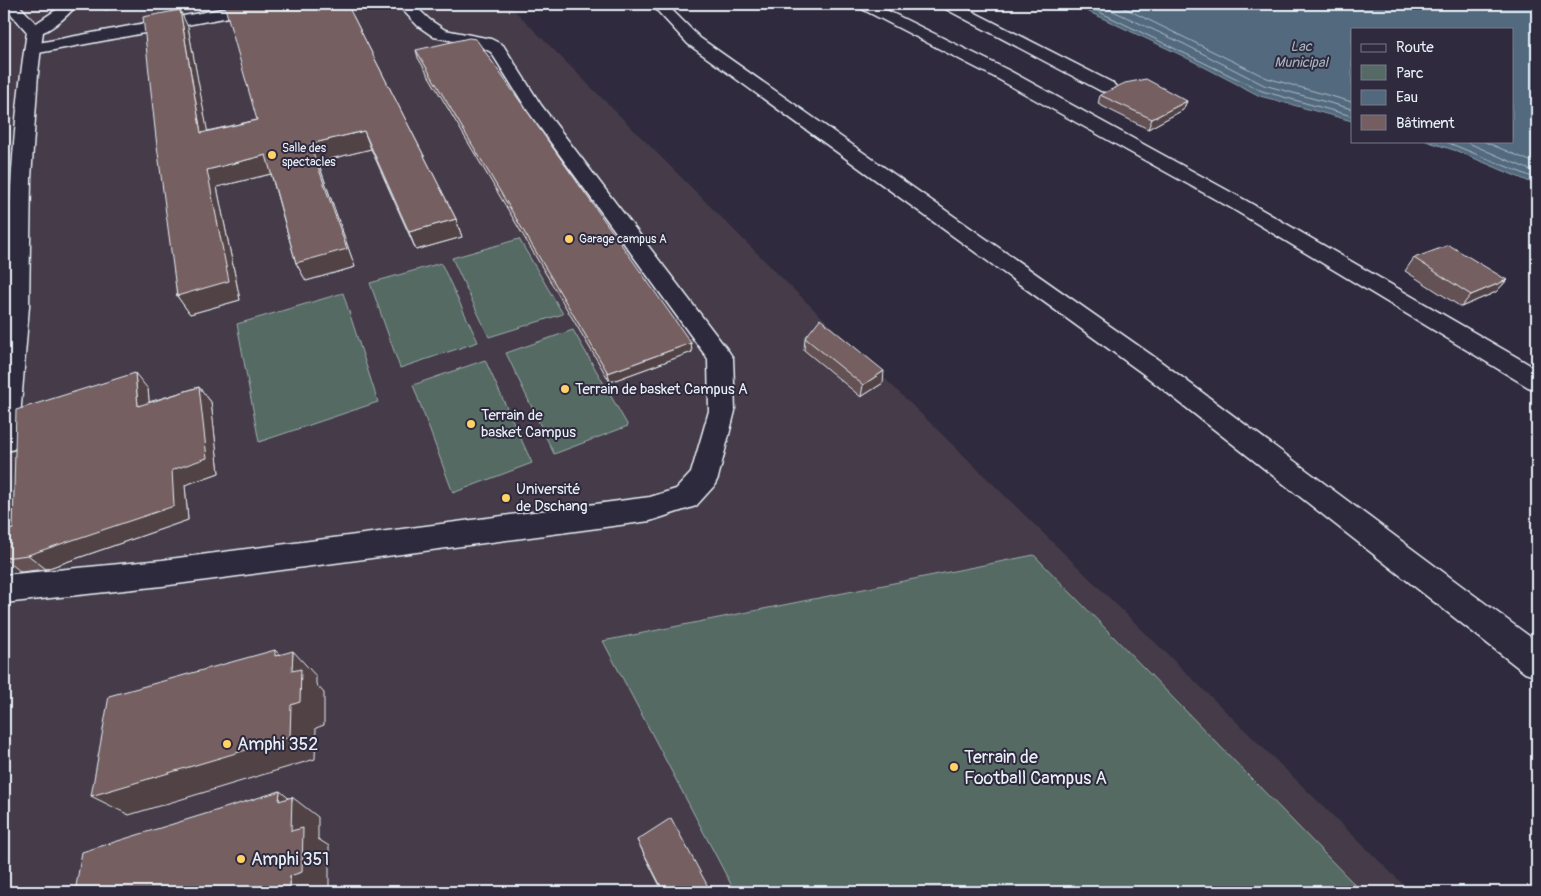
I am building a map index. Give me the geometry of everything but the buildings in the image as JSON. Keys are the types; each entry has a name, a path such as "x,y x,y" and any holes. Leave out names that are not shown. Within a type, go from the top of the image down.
{"street":[{"path":"4,442 17,306 21,178 34,40 10,4"},
{"path":"34,40 69,4"},
{"path":"185,20 187,4"},
{"path":"34,40 185,20 271,4"},
{"path":"4,589 162,573 650,509 686,498 704,478 722,411 720,358 534,107 497,49 486,42 440,34 424,23 405,4"},
{"path":"658,4 694,41 1151,367 1537,662"},
{"path":"863,4 1004,75 1238,204 1537,381"},
{"path":"947,4 1107,87"}],"shaded area":[{"name":"Université de Dschang","path":"4,4 508,4 785,281 1411,892 4,892"}],"green space":[{"path":"519,239 563,314 489,337 452,258"},
{"path":"441,263 478,342 400,368 370,283"},
{"path":"343,293 378,402 259,442 237,324"},
{"name":"Terrain de basket Campus A","path":"573,330 628,426 554,454 506,353"},
{"name":"Terrain de basket Campus","path":"485,360 532,463 453,493 413,385"},
{"name":"Terrain de Football Campus A","path":"1034,555 1362,892 735,892 603,641"}],"water":[{"name":"Lac Municipal","path":"1072,4 1537,4 1537,185 1457,151 1429,142 1514,142 1514,28 1351,28 1351,121 1260,96 1179,54"}],"place":[{"name":"Salle des spectacles","path":"272,155"},
{"name":"Garage campus A","path":"569,239"},
{"name":"Terrain de basket Campus A","path":"565,389"},
{"name":"Terrain de basket Campus","path":"471,424"},
{"name":"Université de Dschang","path":"506,498"},
{"name":"Amphi 352","path":"227,744"},
{"name":"Terrain de Football Campus A","path":"954,767"},
{"name":"Amphi 351","path":"241,859"}]}
